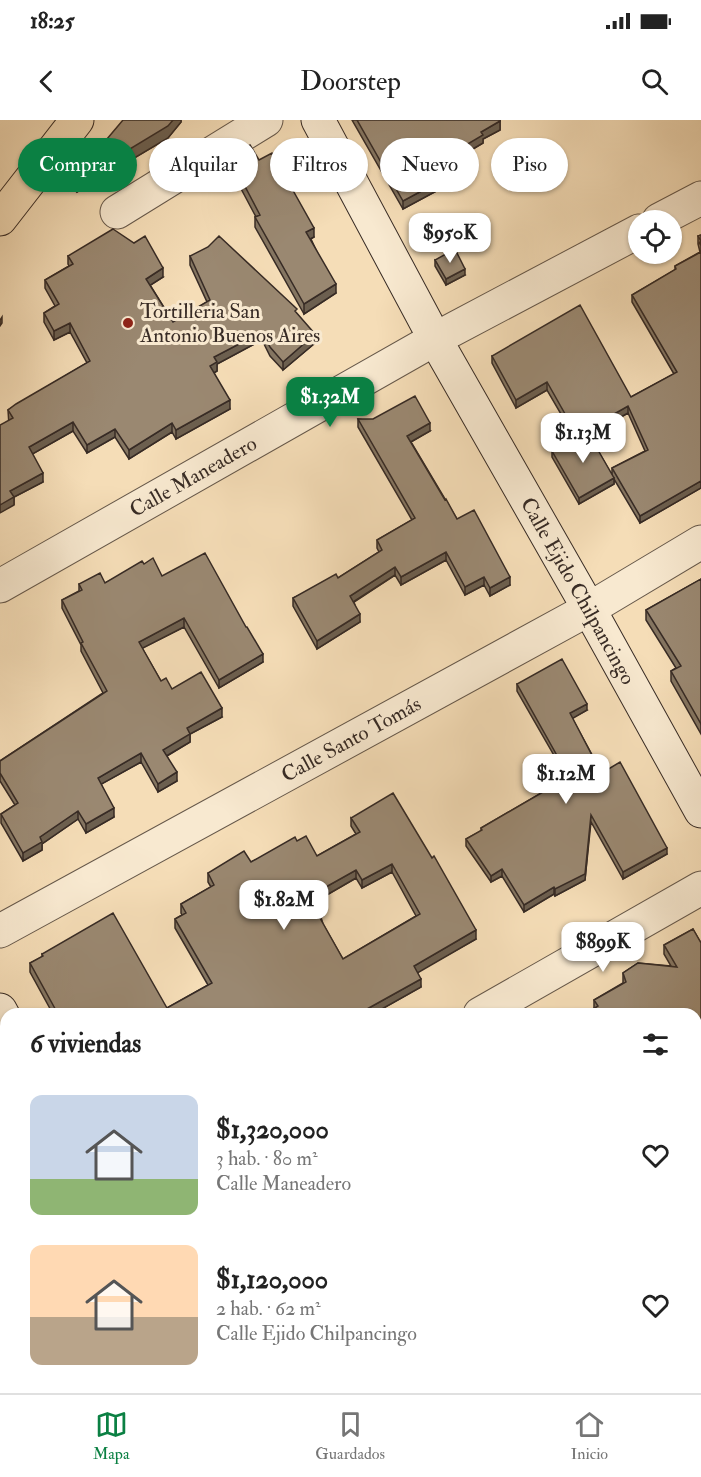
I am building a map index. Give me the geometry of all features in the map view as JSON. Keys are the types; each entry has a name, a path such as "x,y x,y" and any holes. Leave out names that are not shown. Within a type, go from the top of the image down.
{"main road":[{"path":"0,219 77,120"}],"street":[{"path":"117,212 266,120"},
{"name":"Calle Ejido Chilpancingo","path":"318,120 435,339 701,811"},
{"path":"678,210 701,198"},
{"name":"Calle Maneadero","path":"0,586 435,339 628,237"},
{"name":"Calle Santo Tomás","path":"0,931 589,609 701,542"},
{"path":"491,1008 701,888"}],"building":[{"path":"123,120 173,120 168,126 137,145 137,138 108,138"},
{"path":"357,120 500,120 481,132 483,135 478,138 380,138 380,160"},
{"path":"270,154 270,192 294,192 314,228 306,232 336,284 304,304 255,217 260,215 248,192 258,192 258,158 259,160"},
{"path":"398,192 420,192 403,201"},
{"path":"113,229 134,243 145,236 163,268 146,279 173,322 210,300 190,256 208,247 219,236 297,309 295,311 315,334 283,362 270,347 262,332 214,357 217,362 210,366 230,400 176,430 172,423 129,450 115,429 87,445 73,422 29,447 43,473 10,491 14,497 0,505 0,425 13,418 8,410 90,361 70,323 54,331 44,313 59,304 45,280 73,264 68,256"},
{"path":"455,249 465,269 446,279 435,260"},
{"path":"701,252 701,481 640,516 612,468 648,450 628,406 577,435 547,382 516,400 492,356 580,305 631,397 677,372 632,295 676,269 675,266"},
{"path":"415,396 430,423 407,436 457,519 474,510 510,577 490,588 484,577 465,587 446,552 401,577 395,567 350,596 360,614 317,641 293,598 336,574 338,578 382,550 377,540 415,518 358,419 373,419"},
{"path":"587,431 614,478 579,498 552,451"},
{"path":"205,553 263,654 219,680 184,618 139,642 161,681 166,678 172,689 201,672 222,708 187,728 190,734 163,750 177,772 158,784 141,753 98,778 114,808 86,824 78,811 40,837 42,842 23,853 1,814 18,803 0,773 0,761 107,691 81,643 83,642 62,600 82,590 79,584 100,573 105,583 142,561 144,564 153,558 162,576"},
{"path":"701,579 701,724 671,671 681,666 646,610"},
{"path":"562,659 587,704 570,713 595,761 602,773 620,762 667,848 623,872 591,815 585,874 555,889 554,887 524,905 502,869 491,876 466,839 569,777 517,684"},
{"path":"393,793 432,858 434,856 476,930 414,966 421,979 369,1008 167,1008 212,983 175,919 186,913 181,904 214,885 208,873 244,851 251,862 295,837 297,841 306,836 317,856 360,832 351,818","holes":["392,864 420,914 343,959 320,918 323,916 314,900 318,898 315,893 356,870 362,880"]},
{"path":"113,913 167,1008 55,1008 30,963"},
{"path":"693,929 701,943 701,1008 595,1008 598,1006 594,1000 626,982 623,973 638,963 677,967 664,945"}],"place":[{"name":"Tortilleria San Antonio Buenos Aires","path":"128,323"}]}
